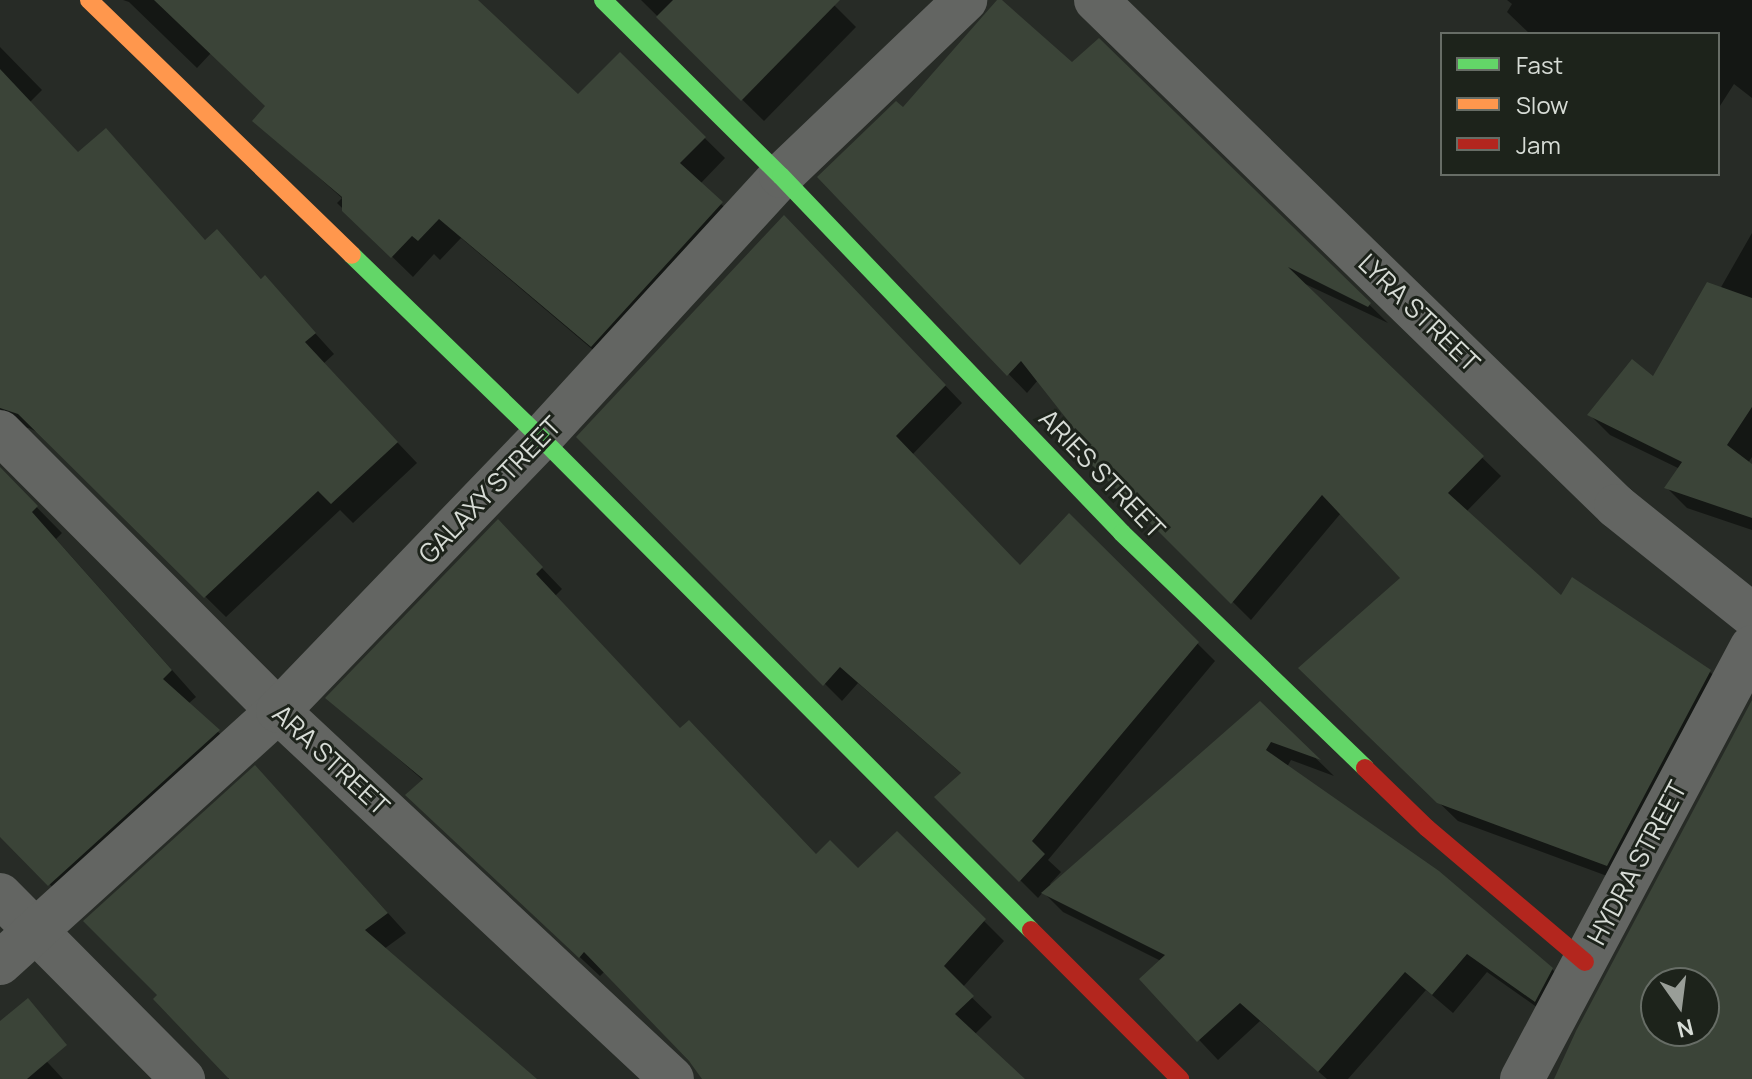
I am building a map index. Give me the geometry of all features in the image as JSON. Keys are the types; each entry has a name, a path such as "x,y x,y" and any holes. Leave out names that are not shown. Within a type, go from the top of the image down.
{"street":[{"path":"89,0 541,438 1180,1079"},
{"name":"ARIES STREET","path":"603,0 781,176 1122,533 1427,828 1585,962"},
{"name":"GALAXY STREET","path":"0,963 278,711 541,438 781,176 965,0"},
{"name":"LYRA STREET","path":"1096,0 1616,506 1752,615"},
{"name":"ARA STREET","path":"0,432 278,711 672,1079"},
{"name":"HYDRA STREET","path":"1522,1079 1752,647"},
{"path":"0,895 183,1079"}],"building":[{"path":"154,0 478,0 578,94 620,52 706,137 680,163 723,202 591,347 439,219 418,241 412,236 391,258 342,211 342,197 252,121 265,106"},
{"path":"673,0 840,0 741,101 656,17"},
{"path":"997,0 1002,0 1072,62 1099,38 1371,303 1368,307 1288,267 1484,456 1448,493 1561,595 1572,577 1711,670 1607,866 1437,803 1298,668 1400,578 1322,495 1231,604 1084,457 1091,450 1021,361 1007,376 817,177 896,101 903,107"},
{"path":"0,69 78,152 106,128 205,240 217,229 261,279 265,275 316,333 305,342 398,442 331,504 318,491 204,598 18,414 0,408"},
{"path":"784,215 946,385 896,436 1020,565 1069,513 1199,642 1032,841 1045,854 1019,882 934,797 961,773 840,667 823,686 576,437"},
{"path":"1707,282 1752,298 1752,407 1727,445 1752,464 1752,518 1664,488 1682,462 1587,415 1632,359 1653,376"},
{"path":"0,467 38,506 32,512 172,670 163,679 220,730 48,886 0,837"},
{"path":"498,519 543,567 536,574 680,728 689,720 816,854 830,840 858,868 897,831 986,919 944,966 974,996 955,1014 1025,1079 702,1079 689,1061 584,952 579,958 405,795 423,779 325,698"},
{"path":"1752,700 1752,1079 1554,1079 1576,1031"},
{"path":"1260,701 1321,760 1271,742 1266,750 1439,871 1553,968 1535,1002 1467,954 1432,995 1405,972 1318,1072 1240,1003 1197,1042 1139,979 1165,955 1041,893"},
{"path":"255,765 388,913 365,930 537,1079 229,1079 153,999 157,995 83,921"},
{"path":"28,998 67,1045 27,1079 0,1079 0,1021"}],"traffic: fast":[{"path":"603,0 781,176 1122,533 1365,768"},
{"path":"352,255 541,438 1031,930"}],"traffic: slow":[{"path":"89,0 352,255"}],"traffic: jam":[{"path":"1365,768 1427,828 1585,962"},
{"path":"1031,930 1180,1079"}]}
